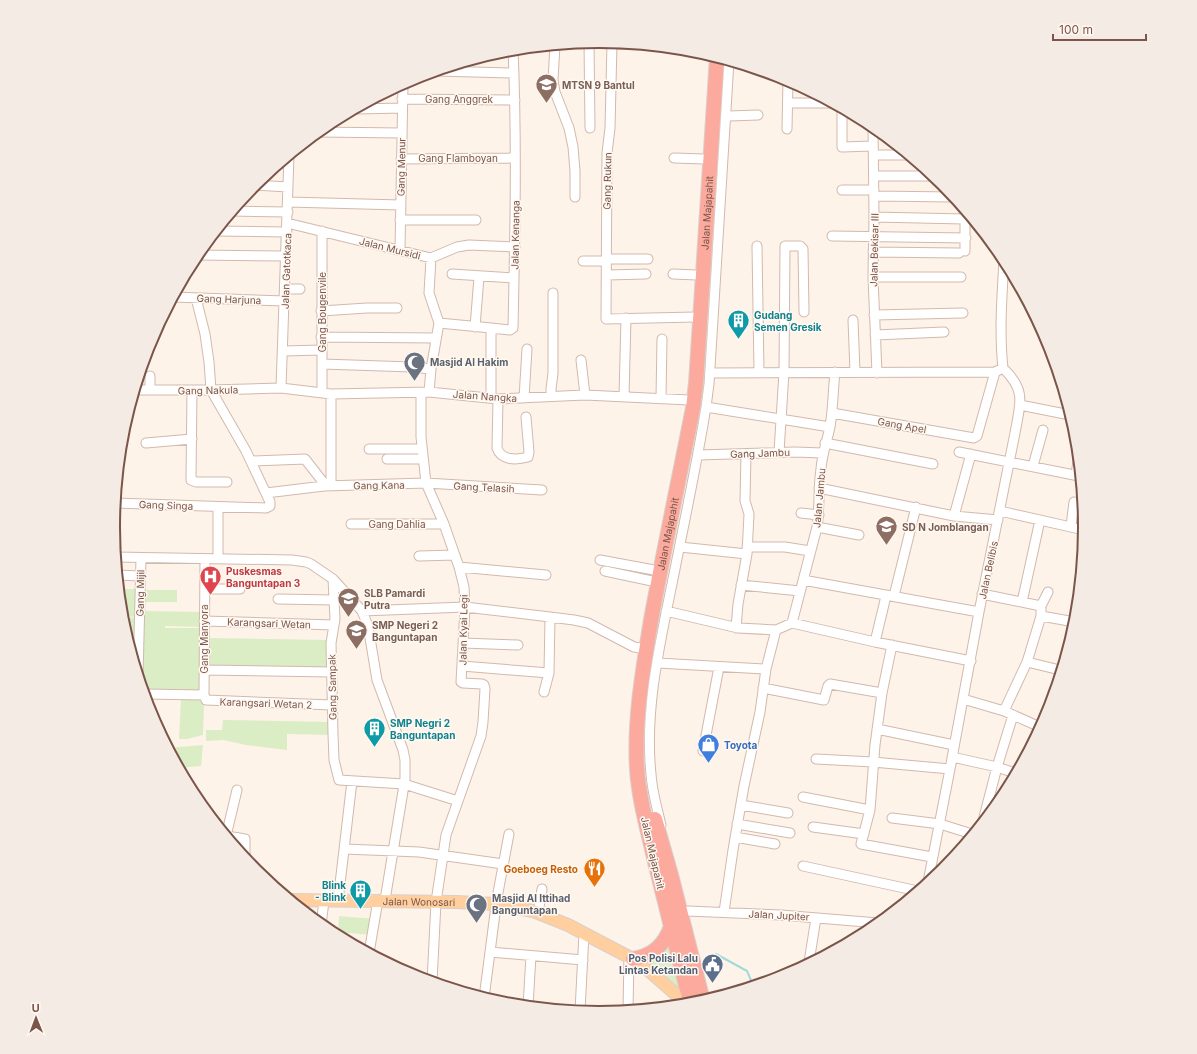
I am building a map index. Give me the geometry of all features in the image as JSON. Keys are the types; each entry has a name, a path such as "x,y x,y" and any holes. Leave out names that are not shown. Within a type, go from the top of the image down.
{"highway":[{"name":"Jalan Majapahit","path":"658,577 700,415 704,384 716,63"},
{"name":"Jalan Majapahit","path":"689,997 671,926 665,875 646,781 644,735 658,577 677,473 693,408 696,383 703,226 723,64"},
{"name":"Jalan Majapahit","path":"665,875 680,913 701,995"},
{"path":"631,958 646,956 657,949 665,939 671,926"}],"main road":[{"name":"Jalan Wonosari","path":"301,902 381,900 496,904 538,913 568,925 631,958 648,969 681,999"}],"street":[{"path":"586,48 590,128"},
{"name":"Gang Rukun","path":"612,48 610,128 606,153 606,320 626,318"},
{"path":"555,50 553,80 555,92 569,128 573,147 575,197"},
{"name":"Jalan Kenanga","path":"491,328 510,330 513,328 515,247 515,100 513,56"},
{"path":"674,158 712,157 711,61"},
{"path":"658,577 640,648 630,734 631,768 634,792 650,861 652,867 665,875 668,850 660,822 651,773 649,740 654,683 666,611 680,547 706,407 710,373 729,66"},
{"path":"450,71 514,73"},
{"path":"787,129 788,87"},
{"name":"Gang Menur","path":"400,250 403,90"},
{"name":"Gang Anggrek","path":"367,108 402,103 515,100"},
{"path":"788,103 821,103"},
{"path":"726,118 730,116 758,115"},
{"path":"842,115 842,147 898,154"},
{"path":"328,132 402,133"},
{"name":"Jalan Bekisar III","path":"873,135 873,277 877,372"},
{"name":"Gang Flamboyan","path":"401,159 515,158"},
{"name":"Jalan Gatotkaca","path":"281,388 284,351 288,163"},
{"path":"874,176 924,176"},
{"path":"263,186 288,187"},
{"path":"842,190 945,197"},
{"path":"288,202 401,205"},
{"path":"238,211 288,212"},
{"path":"874,217 962,215"},
{"path":"873,252 962,252 966,238 964,217"},
{"path":"400,220 476,220"},
{"path":"677,473 689,400 697,275 703,226"},
{"name":"Jalan Mursidi","path":"222,231 287,228 322,231 431,258 463,246 481,245 515,247"},
{"name":"Gang Bougenvile","path":"322,231 321,337 322,364 326,393 328,486"},
{"path":"832,236 873,238 966,238"},
{"path":"757,246 759,372"},
{"path":"779,452 784,372 785,246 800,246 803,249 804,312"},
{"path":"204,255 286,256"},
{"path":"431,258 429,293 439,323 491,328 497,448 503,457 516,460 528,457 529,452 526,417"},
{"path":"583,261 648,259"},
{"path":"710,373 999,370 1004,272"},
{"path":"452,274 479,277 514,278"},
{"path":"607,275 646,274"},
{"path":"673,274 697,275"},
{"path":"475,326 479,277"},
{"path":"873,277 961,277"},
{"path":"285,288 300,289"},
{"path":"551,396 553,373 553,292"},
{"name":"Gang Harjuna","path":"179,297 285,301"},
{"path":"196,298 205,334 211,390 251,461 266,493"},
{"path":"321,311 397,308"},
{"path":"874,315 964,313"},
{"path":"624,396 626,318 695,317"},
{"path":"853,320 855,372"},
{"name":"Jalan Kyai Legi","path":"439,323 425,393 421,449 422,459 426,483 444,524 459,567 464,587 464,642 461,682 482,684 485,689 482,732 458,801"},
{"path":"875,335 944,332"},
{"path":"321,337 436,338"},
{"path":"661,398 662,339"},
{"path":"524,398 527,349"},
{"path":"284,351 322,350"},
{"path":"581,360 586,395"},
{"path":"322,364 431,369"},
{"name":"Jalan Belibis","path":"929,873 971,661 982,594 1016,433 1020,405 1020,396 1017,386 1011,377 999,370"},
{"name":"Gang Apel","path":"832,413 953,434 972,439 977,436 999,370"},
{"name":"Jalan Jambu","path":"792,623 817,527 823,453 830,427 835,372"},
{"path":"150,376 150,390"},
{"name":"Jalan Nangka","path":"281,388 326,393 425,393 495,398 586,395 689,400"},
{"name":"Gang Nakula","path":"140,390 281,388"},
{"path":"192,390 191,480 196,482 227,482"},
{"path":"1020,405 1063,414"},
{"path":"706,407 830,427"},
{"path":"1033,466 1043,430"},
{"path":"146,443 192,439"},
{"path":"825,444 933,464"},
{"path":"369,449 421,449"},
{"name":"Gang Jambu","path":"698,455 779,452 823,453"},
{"path":"959,452 1074,474"},
{"path":"736,628 747,551 749,514 745,501 746,454"},
{"path":"954,516 971,454"},
{"path":"251,461 305,458 323,482 328,486"},
{"path":"387,459 422,459"},
{"name":"Gang Kana","path":"266,493 328,486 426,483"},
{"name":"Gang Telasih","path":"426,483 542,490"},
{"path":"819,488 954,516 999,515 1040,520 1078,528"},
{"name":"Gang Singa","path":"121,503 218,507 268,507 270,506 270,502 266,493"},
{"path":"1071,526 1074,502"},
{"path":"218,507 218,559"},
{"path":"875,642 916,507"},
{"path":"801,513 819,515"},
{"path":"1022,602 1040,520"},
{"name":"Gang Dahlia","path":"351,524 444,524"},
{"path":"817,527 859,535"},
{"path":"680,547 747,551 785,547 810,551"},
{"path":"419,556 455,555"},
{"path":"121,557 302,561 318,568 334,579 362,611 368,626 376,680 403,750 405,760 404,784 393,851 370,948"},
{"name":"Gang Mijil","path":"138,659 141,558"},
{"name":"Gang Manyora","path":"204,695 205,559"},
{"path":"600,560 658,577"},
{"path":"459,567 546,575"},
{"path":"605,571 658,577"},
{"path":"123,575 141,576"},
{"name":"Gang Sampak","path":"334,579 334,625 331,637 334,760 338,777 341,781 352,781"},
{"path":"803,580 979,612"},
{"path":"741,585 800,591"},
{"path":"205,588 240,588"},
{"path":"1004,711 1027,662 1041,611 1048,592"},
{"path":"982,594 1022,602 1041,611 1068,620"},
{"path":"278,599 334,600"},
{"path":"362,611 465,607 574,620 588,623 634,647 640,648"},
{"path":"666,611 736,628 776,630 792,623 875,642 971,661"},
{"path":"544,692 549,673 550,617"},
{"name":"Karangsari Wetan","path":"204,621 334,625"},
{"path":"724,912 737,824 758,722 766,669 776,630"},
{"path":"464,642 518,645"},
{"path":"892,645 882,693 877,729 870,810 861,844 932,857"},
{"path":"1027,662 1056,669"},
{"path":"658,663 766,669"},
{"path":"462,666 549,673"},
{"path":"702,751 719,667"},
{"path":"204,670 332,672"},
{"path":"763,688 824,700 830,684 882,693"},
{"path":"150,694 204,695"},
{"name":"Karangsari Wetan 2","path":"204,695 208,701 332,705"},
{"path":"963,699 1004,711 1034,725"},
{"path":"985,810 1013,715"},
{"path":"877,729 954,745"},
{"path":"952,757 1010,771"},
{"path":"816,759 873,762 950,769"},
{"path":"338,901 352,781 404,784 458,801 448,827 436,902 432,976"},
{"path":"228,831 237,790"},
{"path":"804,796 870,810"},
{"path":"741,805 788,813"},
{"path":"892,818 940,824 968,833"},
{"path":"737,824 790,833"},
{"path":"813,827 864,834"},
{"path":"485,992 496,904 509,834"},
{"path":"233,837 245,839 245,850"},
{"path":"735,837 775,844"},
{"path":"344,849 393,851 503,864"},
{"path":"803,866 911,889"},
{"path":"538,913 542,889"},
{"path":"322,918 324,901"},
{"name":"Jalan Jupiter","path":"680,913 688,911 724,912 869,922"},
{"path":"810,957 816,918"},
{"path":"580,1005 584,933"},
{"path":"490,952 582,960"},
{"path":"528,1001 531,956"},
{"path":"628,1005 631,958"}],"green space":[{"path":"124,589 139,589 139,617 128,616"},
{"path":"142,590 177,590 177,602 142,602"},
{"path":"142,611 204,612 204,627 165,626 165,628 203,628 202,693 149,692 141,668"},
{"path":"129,617 138,618 137,643 134,643"},
{"path":"206,638 328,640 328,671 205,669"},
{"path":"181,699 203,699 203,735 187,739 179,739"},
{"path":"223,720 331,722 332,735 287,734 287,750 246,745 223,740 206,741 206,730 222,730"},
{"path":"203,745 201,766 185,767 174,748"},
{"path":"339,916 374,919 372,935 344,933 338,929"},
{"path":"670,936 686,998 682,999 643,961"}],"waterway":[{"path":"716,954 747,971 751,981"}],"place":[{"name":"MTSN 9 Bantul","path":"546,104"},
{"name":"Gudang Semen Gresik","path":"738,340"},
{"name":"Masjid Al Hakim","path":"415,382"},
{"name":"SD N Jomblangan","path":"886,546"},
{"name":"Puskesmas Banguntapan 3","path":"210,596"},
{"name":"SLB Pamardi Putra","path":"348,618"},
{"name":"SMP Negeri 2 Banguntapan","path":"356,650"},
{"name":"SMP Negri 2 Banguntapan","path":"375,748"},
{"name":"Toyota","path":"709,764"},
{"name":"Goeboeg Resto","path":"594,888"},
{"name":"Blink - Blink","path":"361,910"},
{"name":"Masjid Al Ittihad Banguntapan","path":"477,924"},
{"name":"Pos Polisi Lalu Lintas Ketandan","path":"713,984"}]}
